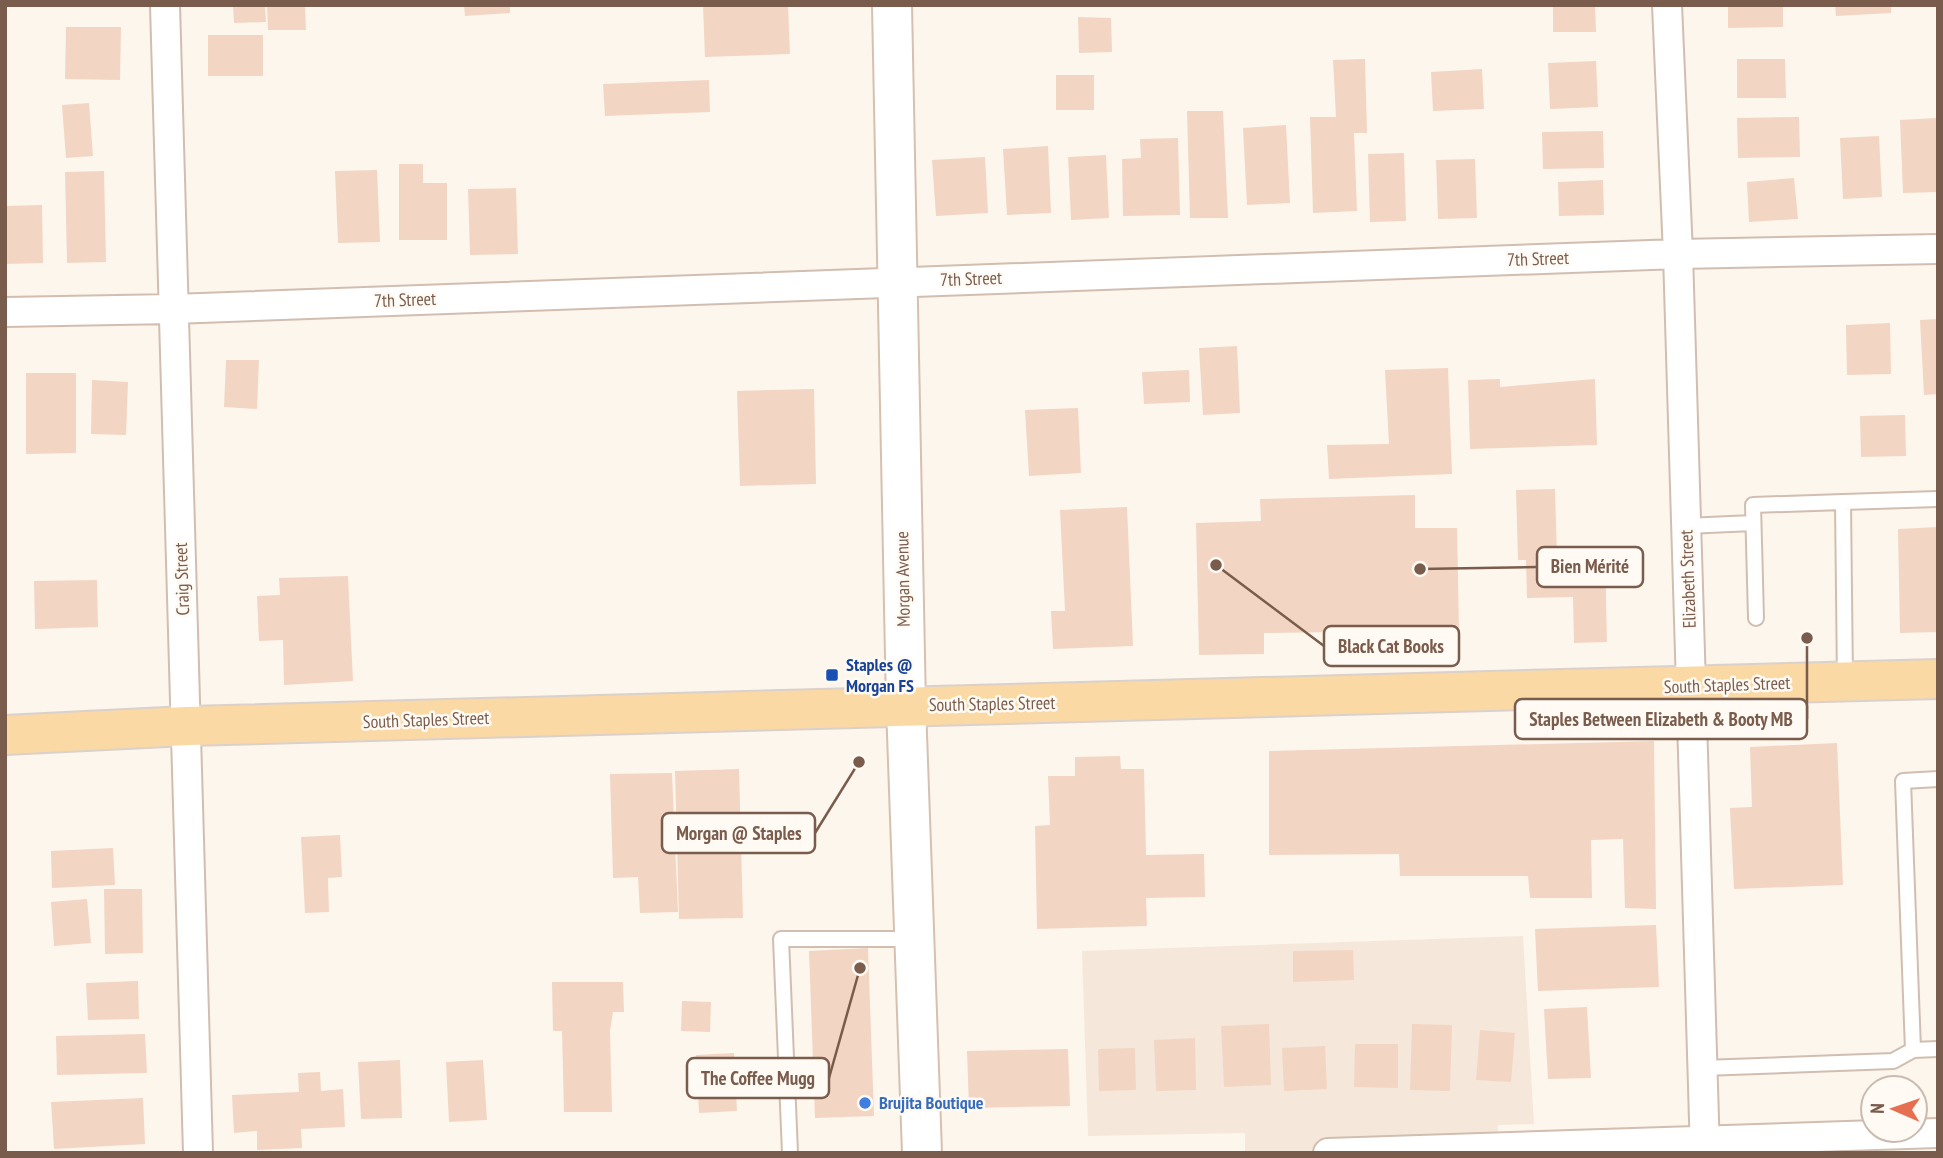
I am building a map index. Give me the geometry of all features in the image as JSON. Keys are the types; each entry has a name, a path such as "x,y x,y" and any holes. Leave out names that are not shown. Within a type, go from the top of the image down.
{"main road":[{"name":"Morgan Avenue","path":"892,5 906,706 922,1153"},
{"name":"South Staples Street","path":"5,735 187,726 1938,679"}],"street":[{"name":"Craig Street","path":"165,5 198,1153"},
{"name":"Elizabeth Street","path":"1667,5 1678,254 1705,1147"},
{"name":"7th Street","path":"5,312 173,309 1678,254 1938,248"},
{"path":"1328,1153 1705,1147 1938,1133"}],"lane":[{"path":"1756,618 1753,505 1938,499"},
{"path":"1843,502 1845,682"},
{"path":"1686,526 1753,523"},
{"path":"1913,1050 1903,781 1938,779"},
{"path":"790,1153 781,939 915,939"},
{"path":"1703,1068 1894,1061 1913,1050 1938,1049"}],"shaded area":[{"path":"1523,936 1534,1124 1498,1125 1498,1153 1245,1153 1245,1133 1088,1136 1082,951"}],"building":[{"path":"233,5 265,5 266,22 234,23"},
{"path":"267,5 305,5 306,30 268,30"},
{"path":"464,5 510,5 510,13 465,16"},
{"path":"703,5 788,5 790,54 705,57"},
{"path":"1553,5 1595,5 1596,32 1553,32"},
{"path":"1728,5 1783,5 1783,27 1728,28"},
{"path":"1835,5 1891,5 1891,13 1836,16"},
{"path":"1078,17 1111,18 1112,52 1079,53"},
{"path":"66,27 121,27 120,80 65,79"},
{"path":"208,35 263,35 263,76 208,76"},
{"path":"1365,59 1367,133 1354,133 1357,211 1313,213 1310,117 1336,117 1333,60"},
{"path":"1737,59 1785,59 1786,98 1737,98"},
{"path":"1596,61 1598,107 1550,109 1548,63"},
{"path":"1482,69 1484,109 1433,111 1431,72"},
{"path":"1056,75 1094,75 1094,110 1056,110"},
{"path":"709,80 710,112 605,116 603,84"},
{"path":"89,103 93,156 66,158 62,105"},
{"path":"1187,111 1223,111 1228,218 1190,218"},
{"path":"1799,117 1800,157 1738,158 1737,118"},
{"path":"1937,118 1938,192 1903,193 1900,120"},
{"path":"1286,125 1290,203 1247,205 1243,128"},
{"path":"1603,131 1604,168 1543,169 1542,132"},
{"path":"1879,136 1882,197 1843,199 1840,138"},
{"path":"1178,138 1180,215 1123,216 1122,159 1141,158 1140,139"},
{"path":"1048,146 1051,213 1007,215 1003,149"},
{"path":"1404,153 1406,221 1370,222 1368,154"},
{"path":"1106,155 1109,218 1071,220 1068,157"},
{"path":"985,157 988,213 936,216 932,160"},
{"path":"1475,159 1477,218 1438,219 1436,160"},
{"path":"399,164 423,164 423,183 447,183 447,240 399,240"},
{"path":"377,170 380,242 338,243 335,171"},
{"path":"104,171 106,262 67,263 65,172"},
{"path":"1794,178 1798,219 1749,222 1747,182"},
{"path":"1603,180 1604,215 1559,216 1558,182"},
{"path":"516,188 518,254 470,255 468,189"},
{"path":"42,205 43,263 5,264 5,206"},
{"path":"1938,319 1938,394 1924,395 1920,320"},
{"path":"1890,323 1891,374 1847,375 1846,325"},
{"path":"1237,346 1240,413 1203,415 1199,348"},
{"path":"226,360 259,360 257,409 224,407"},
{"path":"1448,368 1452,474 1329,479 1327,445 1389,444 1385,370"},
{"path":"1189,370 1190,402 1144,404 1142,372"},
{"path":"26,373 76,373 76,453 26,454"},
{"path":"1500,379 1500,387 1595,379 1597,445 1470,449 1468,380"},
{"path":"92,380 128,382 126,435 91,434"},
{"path":"814,389 816,484 740,486 737,391"},
{"path":"1078,408 1081,473 1029,476 1025,410"},
{"path":"1905,415 1906,456 1861,457 1860,416"},
{"path":"1555,489 1557,556 1605,555 1607,642 1574,643 1573,597 1527,598 1526,560 1518,560 1516,490"},
{"path":"1415,495 1415,528 1457,528 1459,630 1264,633 1264,654 1199,655 1196,523 1261,521 1260,499"},
{"path":"1127,507 1133,646 1053,649 1051,611 1065,611 1060,510"},
{"path":"1938,527 1938,632 1900,633 1898,529"},
{"path":"348,576 353,681 284,685 283,640 259,641 257,596 280,595 279,578"},
{"path":"97,580 98,627 35,629 34,581"},
{"path":"1654,741 1656,909 1625,908 1623,839 1591,840 1592,898 1530,898 1528,876 1400,876 1399,854 1269,855 1269,751"},
{"path":"1837,743 1843,885 1734,889 1730,808 1752,807 1750,747"},
{"path":"1120,756 1121,769 1144,769 1146,855 1204,854 1205,897 1146,898 1147,926 1037,929 1035,826 1050,825 1048,776 1075,776 1075,757"},
{"path":"739,769 743,918 679,919 675,771"},
{"path":"672,773 678,912 640,913 638,877 613,878 610,774"},
{"path":"340,835 342,877 328,878 329,912 305,913 301,837"},
{"path":"113,848 115,885 52,888 51,851"},
{"path":"104,889 142,889 143,953 105,954"},
{"path":"87,899 91,943 54,946 51,902"},
{"path":"1656,925 1659,987 1538,991 1535,929"},
{"path":"868,948 874,1116 815,1118 809,951"},
{"path":"1353,950 1354,980 1293,982 1293,951"},
{"path":"138,981 139,1019 88,1020 86,983"},
{"path":"552,982 623,982 624,1012 613,1012 610,1031 612,1112 564,1112 562,1031 553,1031"},
{"path":"682,1001 711,1002 710,1032 681,1031"},
{"path":"1587,1007 1591,1078 1548,1079 1544,1009"},
{"path":"1269,1024 1271,1085 1224,1087 1221,1026"},
{"path":"1412,1024 1452,1025 1450,1091 1410,1090"},
{"path":"1480,1030 1515,1033 1511,1082 1476,1080"},
{"path":"145,1034 147,1073 57,1075 56,1036"},
{"path":"1195,1038 1196,1090 1156,1091 1154,1040"},
{"path":"1355,1044 1398,1044 1398,1088 1354,1087"},
{"path":"1325,1046 1327,1089 1284,1091 1282,1048"},
{"path":"1135,1048 1136,1090 1099,1091 1098,1049"},
{"path":"1068,1049 1070,1106 969,1108 967,1051"},
{"path":"734,1053 737,1111 699,1113 696,1055"},
{"path":"400,1060 402,1118 361,1119 358,1062"},
{"path":"483,1060 487,1120 449,1122 446,1062"},
{"path":"320,1072 321,1091 343,1089 345,1127 301,1129 302,1148 257,1150 257,1131 234,1133 232,1095 299,1092 298,1073"},
{"path":"143,1098 145,1144 54,1149 51,1102"}],"place":[{"name":"Black Cat Books","path":"1216,565"},
{"name":"Bien Mérité","path":"1420,569"},
{"name":"Staples Between Elizabeth & Booty MB","path":"1807,638"},
{"name":"Staples @ Morgan FS","path":"832,675"},
{"name":"Morgan @ Staples","path":"859,762"},
{"name":"The Coffee Mugg","path":"860,968"},
{"name":"Brujita Boutique","path":"865,1103"}]}
